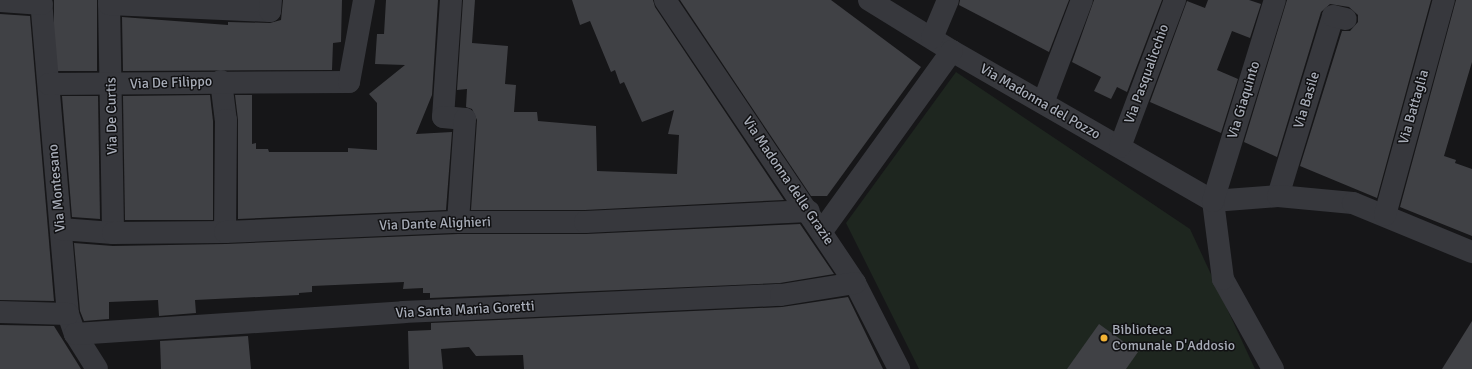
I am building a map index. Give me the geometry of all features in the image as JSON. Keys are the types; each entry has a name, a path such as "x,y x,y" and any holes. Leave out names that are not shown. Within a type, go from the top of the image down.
{"street":[{"path":"109,2 270,11 272,0"},
{"name":"Via De Filippo","path":"49,84 112,85 221,81 349,82 364,0"},
{"path":"451,0 443,117 465,119 458,222"},
{"name":"Via Madonna delle Grazie","path":"665,0 809,211 855,283 899,369"},
{"name":"Via Madonna del Pozzo","path":"869,0 932,38 952,52 1213,201"},
{"path":"932,38 948,0"},
{"path":"1043,103 1082,0"},
{"name":"Via Pasqualicchio","path":"1120,147 1175,0"},
{"name":"Via Giaquinto","path":"1213,201 1275,0"},
{"name":"Via Battaglia","path":"1385,215 1444,0"},
{"path":"0,1 41,2"},
{"name":"Via Montesano","path":"41,2 60,229 72,324 97,369"},
{"name":"Via De Curtis","path":"109,2 112,85 113,233"},
{"name":"Via Basile","path":"1278,196 1333,16 1346,19"},
{"path":"822,231 952,52"},
{"path":"221,81 226,120 225,232"},
{"path":"1273,369 1223,279 1213,201 1278,196 1353,203 1472,252"},
{"name":"Via Dante Alighieri","path":"60,229 113,233 225,232 458,222 585,222 809,211"},
{"name":"Via Santa Maria Goretti","path":"0,312 72,324 403,312 781,295 855,283"}],"shaded area":[{"path":"956,72 1190,229 1255,369 919,369 846,223"}],"building":[{"path":"54,0 97,0 97,71 54,71"},
{"path":"283,0 342,0 341,42 333,43 332,70 123,71 122,17 228,25 228,22 270,23 281,20"},
{"path":"386,0 438,0 432,95 416,134 452,132 446,210 238,219 238,120 235,95 252,95 252,144 256,143 256,149 268,149 269,152 348,152 348,148 377,150 377,103 369,94 405,65 375,64 377,34 384,34"},
{"path":"463,0 475,0 472,43 508,46 505,84 516,85 514,112 537,112 538,121 596,126 597,171 677,174 679,135 668,134 674,110 642,122 624,82 620,84 615,70 611,72 590,21 580,25 572,0 653,0 655,7 784,200 585,210 471,210 477,120 472,109 466,107 467,89 457,90"},
{"path":"680,0 831,0 921,67 827,196 811,196"},
{"path":"960,0 1069,0 1049,52 959,5"},
{"path":"1094,0 1162,0 1127,92 1117,87 1111,99 1094,91 1101,77 1072,62"},
{"path":"1208,0 1249,0 1261,4 1250,38 1232,31 1217,70 1238,79 1221,133 1150,102 1187,1 1205,8"},
{"path":"1287,0 1431,0 1377,198 1300,166 1342,31 1350,31 1358,22 1358,15 1349,7 1330,4 1321,12 1277,157 1244,142"},
{"path":"1456,0 1472,0 1472,62 1444,156 1456,160 1455,163 1472,169 1472,236 1400,207"},
{"path":"0,14 30,16 54,301 0,300"},
{"path":"210,95 213,121 213,220 125,220 123,96"},
{"path":"62,96 98,96 100,219 72,217"},
{"path":"800,224 834,274 780,283 430,298 430,293 423,293 423,288 403,289 404,282 312,286 312,292 299,293 299,295 195,300 196,313 159,316 158,300 109,302 109,319 84,321 80,311 74,243 113,246 226,244 458,234 586,234"},
{"path":"848,297 883,369 524,369 523,355 476,356 469,347 441,349 443,369 409,369 408,331 431,330 431,323 782,307"},
{"path":"1472,321 1472,369 1442,369"},
{"name":"Biblioteca Comunale D'Addosio","path":"1099,324 1138,352 1126,369 1067,369"},
{"path":"0,325 54,326 81,369 0,369"},
{"path":"248,336 251,369 161,369 160,341"}],"place":[{"name":"Biblioteca Comunale D'Addosio","path":"1104,338"}]}
